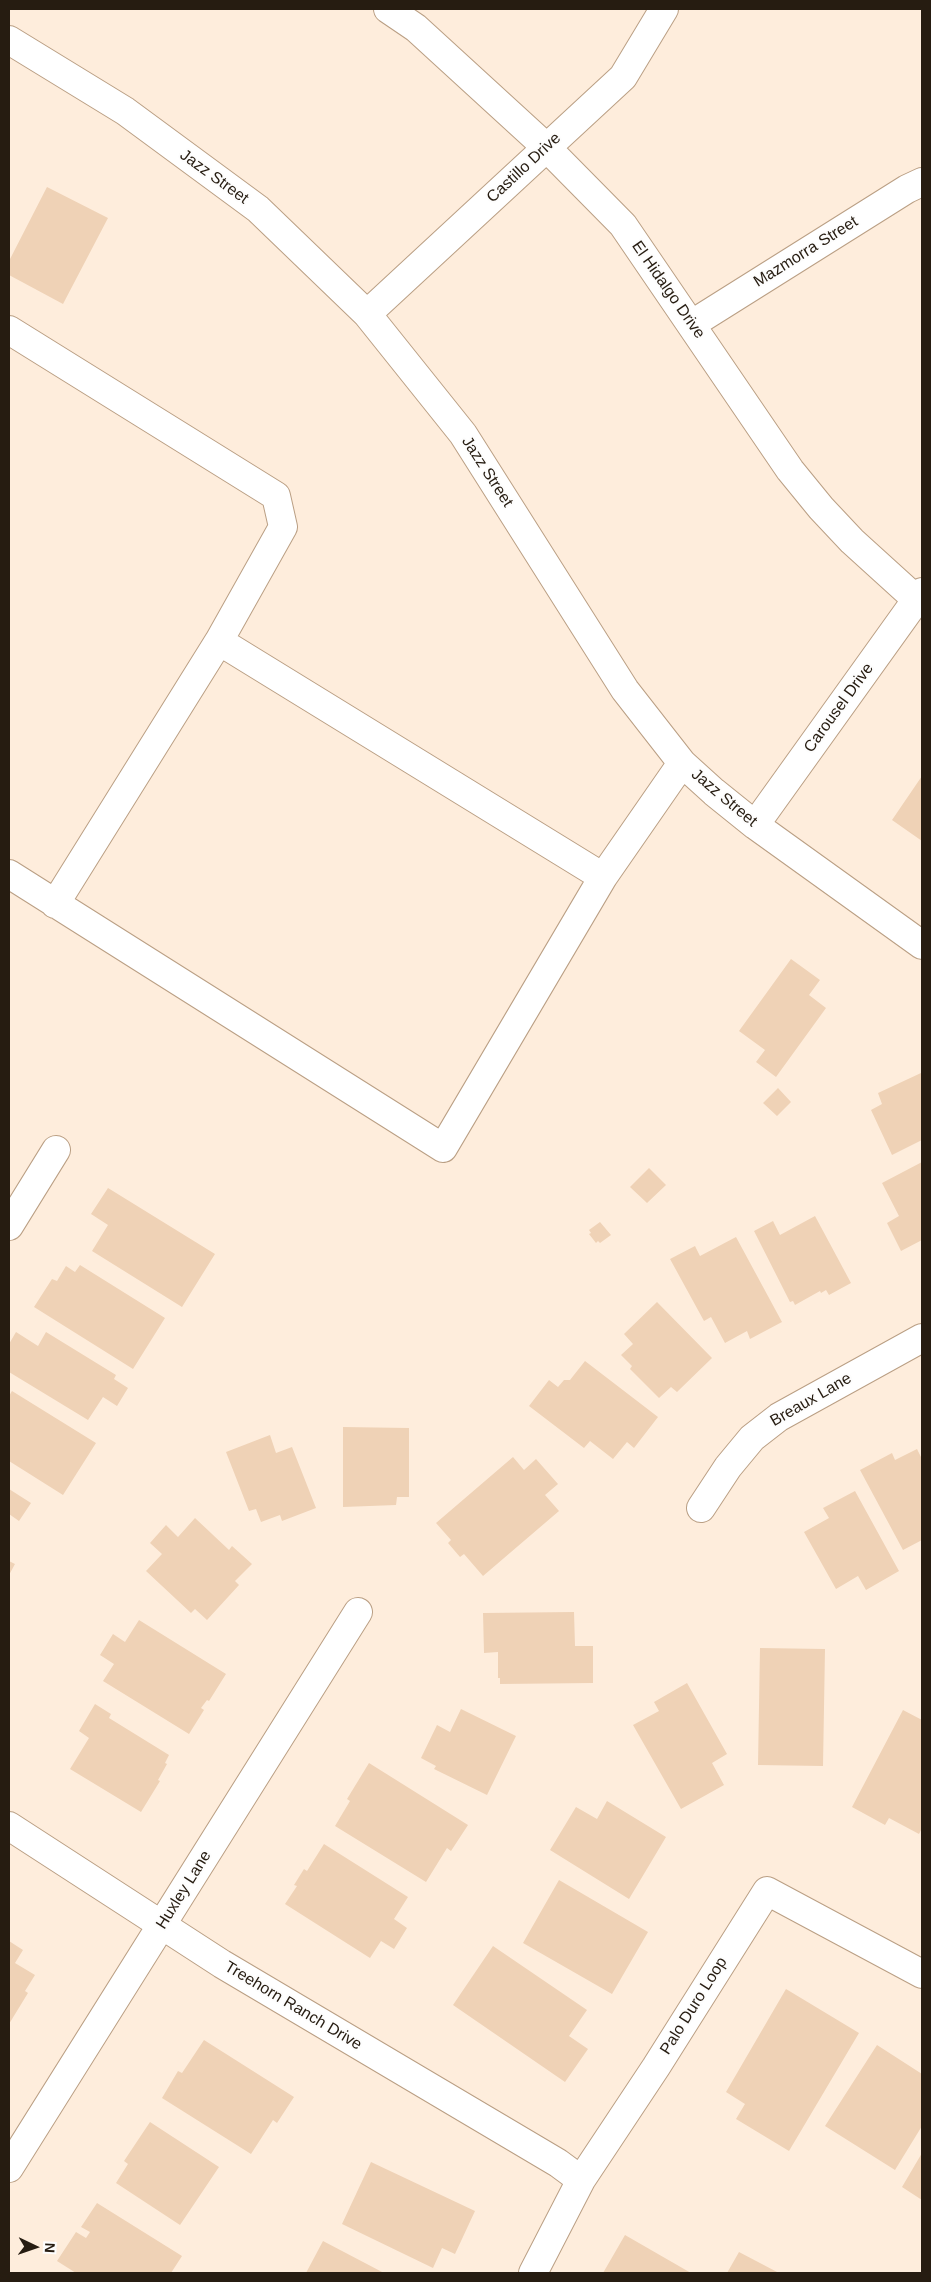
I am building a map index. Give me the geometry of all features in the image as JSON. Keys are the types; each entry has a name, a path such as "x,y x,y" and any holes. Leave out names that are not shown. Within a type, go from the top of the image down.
{"street":[{"name":"El Hidalgo Drive","path":"388,9 416,28 546,147 623,225 790,470 808,493 852,541 919,596"},
{"name":"Castillo Drive","path":"367,314 623,77 664,9"},
{"name":"Jazz Street","path":"12,50 125,111 258,209 367,314 463,434 625,690 682,763 714,792 755,824 922,945"},
{"name":"Mazmorra Street","path":"692,324 907,188 922,182"},
{"path":"11,336 276,496 283,527 219,641 55,904"},
{"name":"Carousel Drive","path":"755,824 919,596"},
{"path":"219,641 603,877"},
{"path":"9,874 443,1148 603,877 682,763"},
{"path":"9,1226 56,1150"},
{"name":"Breaux Lane","path":"701,1508 728,1466 752,1438 778,1417 922,1338"},
{"name":"Huxley Lane","path":"9,2168 358,1612"},
{"name":"Treehorn Ranch Drive","path":"9,1826 222,1964 558,2163 581,2180"},
{"name":"Palo Duro Loop","path":"533,2273 581,2180 656,2067 767,1890 922,1974"}],"building":[{"path":"47,187 108,218 63,304 9,275 9,261"},
{"path":"922,776 922,841 892,820"},
{"path":"791,959 820,980 809,995 826,1008 776,1077 756,1062 765,1050 739,1031"},
{"path":"921,1073 922,1140 892,1155 871,1110 882,1104 878,1093"},
{"path":"778,1088 791,1102 777,1116 763,1103"},
{"path":"922,1162 922,1240 901,1251 887,1223 899,1216 882,1183"},
{"path":"649,1168 666,1185 647,1203 630,1187"},
{"path":"108,1188 215,1254 182,1307 92,1251 108,1225 91,1214"},
{"path":"815,1216 851,1283 829,1295 826,1290 821,1293 820,1291 795,1305 793,1301 790,1302 754,1231 773,1221 780,1235"},
{"path":"600,1222 611,1235 600,1243 598,1241 596,1243 589,1234 591,1233 589,1230"},
{"path":"736,1237 782,1322 750,1339 747,1331 725,1343 711,1317 704,1321 670,1259 695,1246 700,1256"},
{"path":"80,1265 165,1318 133,1369 34,1307 52,1279 57,1281 66,1266 75,1272"},
{"path":"657,1302 712,1358 677,1392 671,1387 659,1398 630,1369 632,1366 621,1355 633,1344 624,1334"},
{"path":"16,1332 38,1346 46,1332 116,1375 114,1379 128,1388 117,1406 103,1397 88,1420 9,1372 9,1344"},
{"path":"585,1361 658,1417 634,1448 627,1442 613,1459 590,1441 584,1448 529,1406 549,1380 558,1387 564,1380 570,1380"},
{"path":"12,1391 96,1443 63,1495 9,1461 9,1396"},
{"path":"343,1427 409,1428 409,1497 397,1497 396,1505 343,1507"},
{"path":"270,1435 276,1453 292,1447 316,1508 282,1521 280,1515 261,1522 256,1509 249,1511 226,1452"},
{"path":"917,1449 922,1459 922,1540 903,1550 860,1470 892,1453 895,1460"},
{"path":"513,1457 524,1470 536,1459 558,1484 545,1495 559,1511 483,1576 464,1554 460,1557 448,1543 451,1540 436,1523"},
{"path":"9,1489 31,1503 19,1521 9,1514"},
{"path":"855,1491 899,1571 866,1590 858,1576 836,1589 804,1532 829,1518 823,1508"},
{"path":"195,1518 229,1550 232,1546 252,1564 235,1581 239,1585 207,1620 195,1609 191,1613 146,1571 162,1554 150,1543 166,1525 178,1537"},
{"path":"9,1561 15,1564 9,1575"},
{"path":"574,1612 575,1646 593,1646 593,1683 500,1684 500,1678 498,1678 498,1652 484,1653 483,1613"},
{"path":"139,1620 226,1674 209,1701 207,1700 201,1708 204,1710 189,1734 103,1681 114,1664 100,1655 113,1634 125,1642"},
{"path":"760,1648 825,1649 823,1766 758,1765"},
{"path":"687,1683 727,1754 712,1763 724,1785 681,1809 633,1725 659,1711 654,1702"},
{"path":"95,1704 111,1714 109,1718 169,1755 165,1763 167,1764 158,1780 160,1781 141,1812 70,1769 89,1738 79,1731"},
{"path":"461,1709 516,1736 487,1795 434,1769 436,1766 421,1758 437,1725 450,1732"},
{"path":"903,1710 922,1720 922,1828 919,1834 889,1818 885,1825 852,1807"},
{"path":"369,1763 468,1825 451,1851 447,1848 426,1882 335,1826 350,1801 347,1799"},
{"path":"607,1801 666,1837 629,1899 550,1850 576,1807 597,1819"},
{"path":"324,1844 408,1897 394,1919 407,1928 394,1949 381,1941 370,1958 285,1904 297,1886 294,1885 304,1869 307,1871"},
{"path":"559,1880 648,1932 612,1994 523,1943"},
{"path":"9,1941 23,1950 15,1963 35,1975 25,1991 28,1993 9,2024"},
{"path":"493,1946 587,2010 569,2036 588,2049 565,2082 453,2005"},
{"path":"786,1989 859,2033 789,2151 736,2119 745,2104 726,2092"},
{"path":"204,2040 294,2097 277,2123 273,2120 251,2154 162,2098 178,2071 182,2073"},
{"path":"877,2045 922,2074 922,2126 895,2170 825,2126"},
{"path":"150,2122 219,2167 180,2225 116,2183 128,2164 124,2161"},
{"path":"922,2153 922,2200 902,2187"},
{"path":"371,2162 475,2211 455,2254 442,2248 433,2268 342,2224"},
{"path":"97,2203 182,2256 171,2273 76,2273 57,2261 76,2232 86,2238 90,2232 81,2227"},
{"path":"625,2235 691,2273 603,2273"},
{"path":"323,2241 384,2273 306,2273"},
{"path":"739,2252 779,2273 727,2273"}]}
